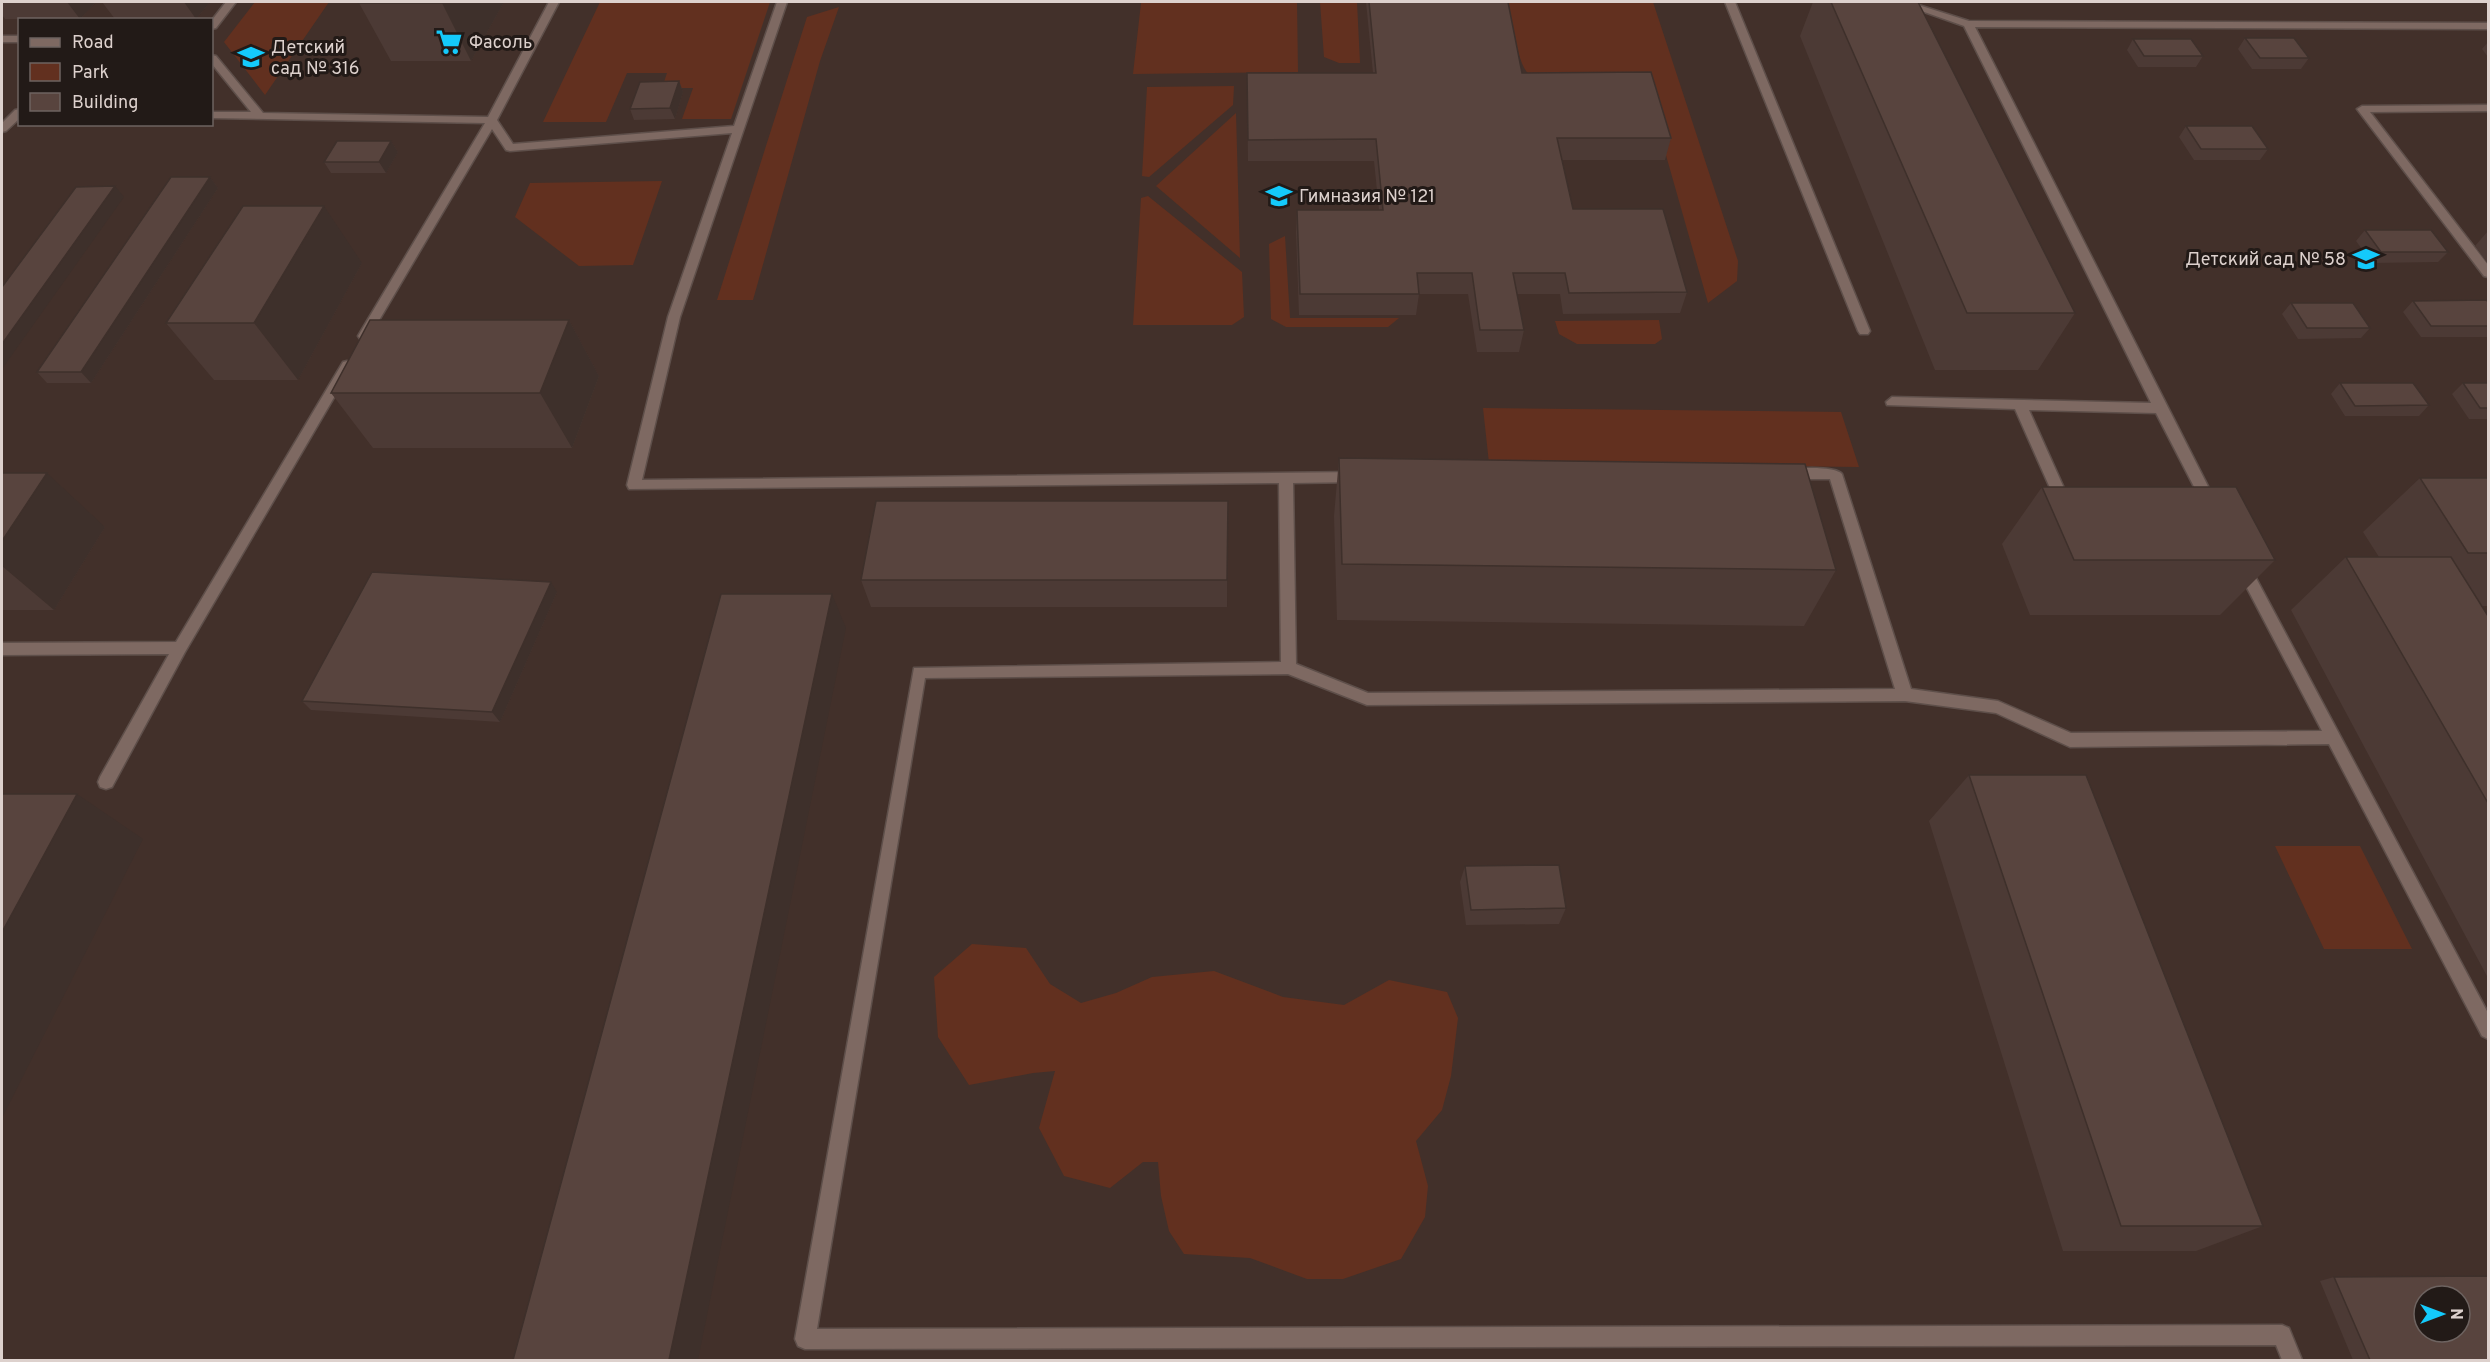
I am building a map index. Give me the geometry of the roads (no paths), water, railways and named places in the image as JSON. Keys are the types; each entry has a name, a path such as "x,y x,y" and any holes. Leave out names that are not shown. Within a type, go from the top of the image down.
{"lane":[{"path":"213,25 231,2"},
{"path":"106,782 180,648 492,120 554,2"},
{"path":"782,2 674,317 633,485 1370,477"},
{"path":"1730,2 1864,331"},
{"path":"1901,2 1968,24 2488,26"},
{"path":"1968,24 2219,521"},
{"path":"2,39 18,39"},
{"path":"213,59 259,115"},
{"path":"2488,108 2362,109 2488,273"},
{"path":"2,112 18,112"},
{"path":"2,129 18,113"},
{"path":"213,115 492,120"},
{"path":"492,120 510,148 738,129"},
{"path":"1892,402 2160,408"},
{"path":"2020,405 2067,510"},
{"path":"1775,474 1835,474 1905,695"},
{"path":"1286,477 1289,668"},
{"path":"2235,552 2488,1030"},
{"path":"2,649 180,648"},
{"path":"2292,1360 2282,1335 805,1339 919,672 1289,668 1367,699 1905,695 1998,707 2070,740 2333,737"}],"place":[{"name":"Фасоль","path":"449,42"},
{"name":"Детский сад № 316","path":"251,57"},
{"name":"Гимназия № 121","path":"1279,196"},
{"name":"Детский сад № 58","path":"2366,259"}]}
